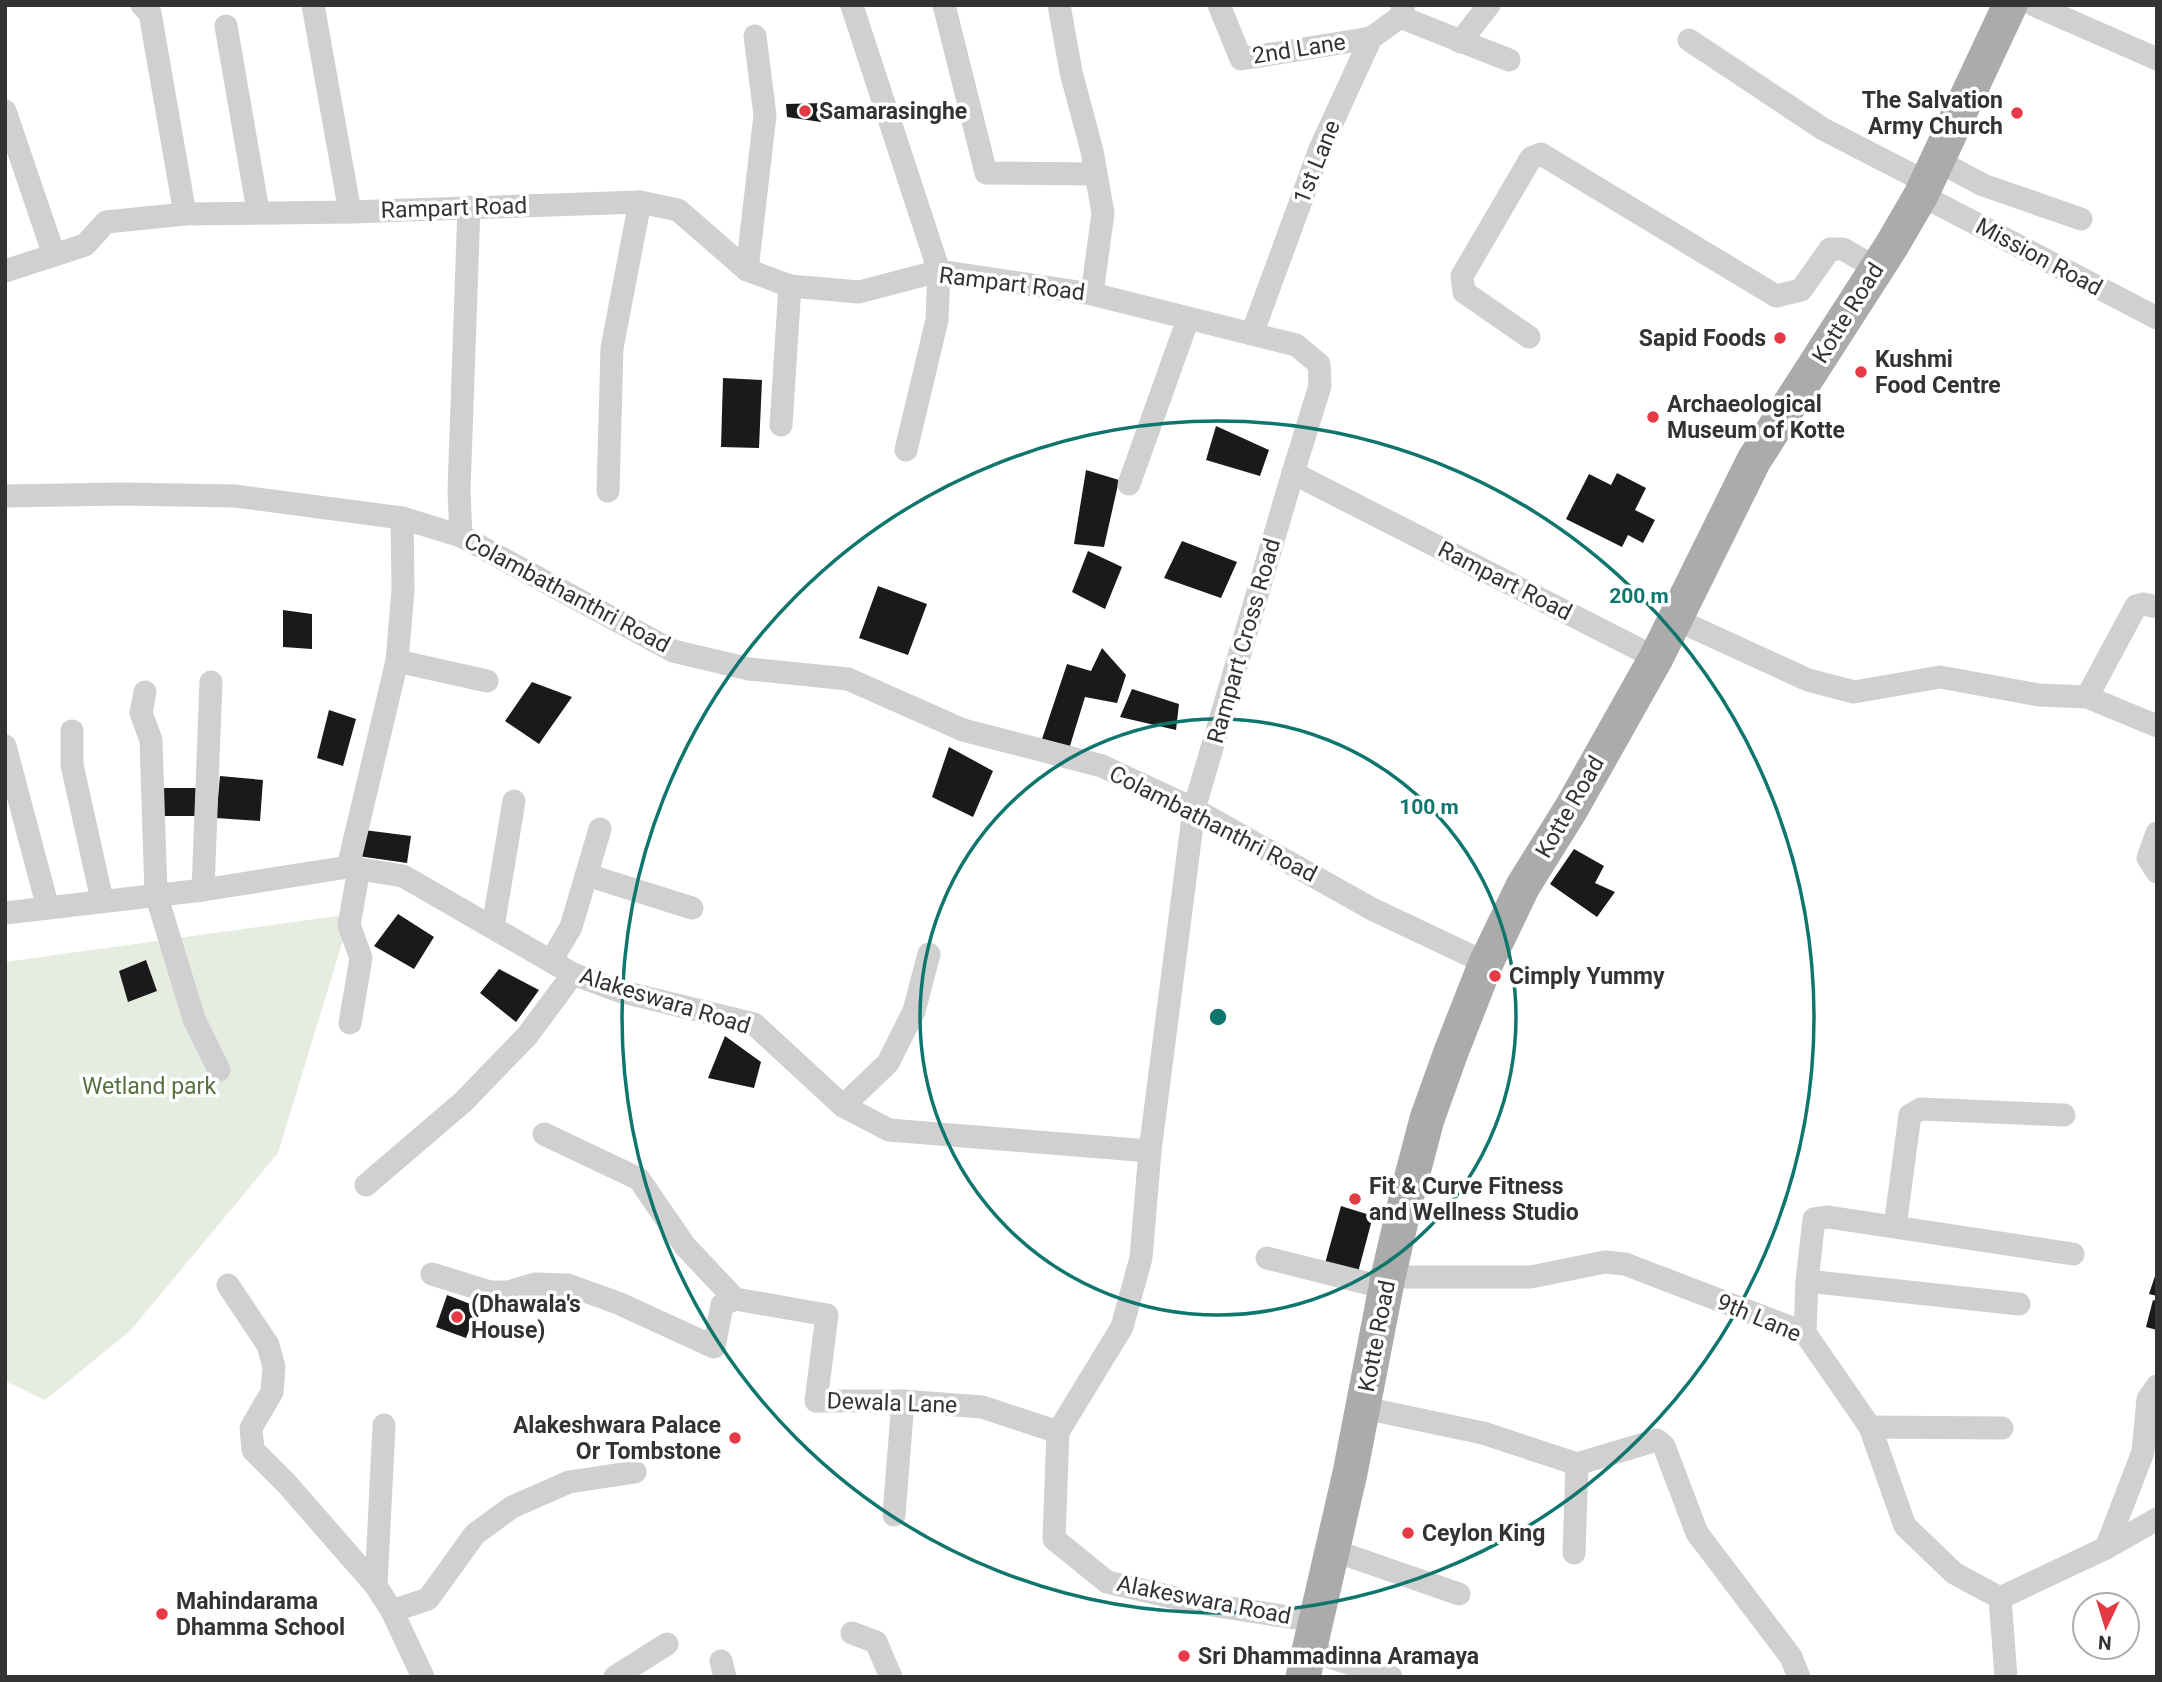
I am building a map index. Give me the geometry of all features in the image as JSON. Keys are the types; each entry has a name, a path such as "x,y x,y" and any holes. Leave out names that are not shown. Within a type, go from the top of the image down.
{"main road":[{"name":"Kotte Road","path":"1309,1649 1364,1408 1387,1282 1407,1195 1427,1119 1486,963 1523,886 1571,809 1656,658 1754,460 1877,268 1928,179 2010,5"}],"street":[{"path":"142,5 150,13 185,214"},
{"path":"313,5 350,212"},
{"path":"944,5 986,173 1096,174"},
{"path":"1059,5 1071,72 1103,213 1092,294"},
{"name":"2nd Lane","path":"1219,5 1241,59 1371,38"},
{"path":"1460,42 1489,5"},
{"path":"2034,5 2157,59"},
{"path":"852,6 939,271 937,320 906,450"},
{"path":"1402,11 1460,42 1509,60"},
{"name":"1st Lane","path":"1252,334 1320,149 1371,38 1402,11"},
{"path":"226,26 258,211"},
{"path":"747,270 765,115 755,36"},
{"path":"1689,40 1824,129 1928,179 1983,185 2081,219"},
{"path":"5,111 54,255"},
{"path":"1529,337 1464,292 1462,276 1531,158 1541,154 1776,296 1801,290 1830,249 1843,249 1877,268"},
{"name":"Mission Road","path":"1928,179 2157,318"},
{"path":"608,491 612,348 640,202"},
{"name":"Rampart Road","path":"5,271 85,245 106,222 185,214 258,211 350,212 640,202 678,210 747,270 790,286 859,292 939,271 1092,294 1296,345 1319,364 1320,386 1293,473 1656,658"},
{"path":"461,536 459,491 469,207"},
{"path":"781,425 790,286"},
{"path":"1129,484 1188,319"},
{"name":"Rampart Cross Road","path":"1194,809 1293,473"},
{"name":"Colambathanthri Road","path":"5,496 235,496 402,518 461,536 673,651 749,669 848,679 963,730 1102,766 1194,809 1371,909 1486,963"},
{"path":"350,1023 361,958 349,925 353,868 397,661 403,590 402,518"},
{"path":"2087,697 2136,606 2143,604 2157,607"},
{"path":"1675,619 1808,680 1854,692 1940,677 2039,695 2087,697 2157,726"},
{"path":"397,661 487,681"},
{"path":"203,890 211,681"},
{"path":"145,692 141,713 151,740 156,894 194,1018 219,1070"},
{"path":"72,731 72,765 102,900"},
{"path":"5,746 48,908"},
{"path":"494,927 514,801"},
{"name":"Alakeswara Road","path":"1194,809 1150,1152 1141,1258 1122,1326 1058,1432 1054,1539 1107,1583 1198,1603 1309,1649"},
{"path":"551,961 571,927 600,829"},
{"path":"2157,832 2148,858 2157,872"},
{"name":"Alakeswara Road","path":"5,913 203,890 353,868 403,876 573,974 619,991 754,1024 844,1106 889,1130 1150,1152"},
{"path":"587,875 692,908"},
{"path":"844,1106 888,1063 914,1011 929,954"},
{"path":"366,1185 463,1102 527,1035 573,974"},
{"path":"1895,1226 1910,1115 1921,1109 2064,1115"},
{"path":"432,1274 491,1292 508,1292 535,1284 568,1285 618,1303 714,1347 722,1305 735,1299 685,1246 639,1179 544,1133"},
{"path":"1805,1333 1814,1219 1828,1217 1895,1226 2073,1254"},
{"name":"9th Lane","path":"1267,1258 1387,1282 1531,1276 1605,1262 1625,1264 1805,1333 1870,1427 1905,1526 1954,1573 2000,1598"},
{"path":"1807,1281 2019,1304"},
{"path":"228,1284 268,1345 274,1367 272,1392 251,1428 253,1450 376,1586 392,1611 423,1677"},
{"name":"Dewala Lane","path":"735,1299 827,1315 816,1401 903,1401 982,1407 1058,1432"},
{"path":"2106,1548 2143,1452 2148,1399 2157,1386"},
{"path":"894,1515 903,1401"},
{"path":"1364,1408 1483,1433 1577,1464 1657,1440 1664,1446 1697,1533 1791,1657 1800,1677"},
{"path":"376,1586 384,1425"},
{"path":"1870,1427 2002,1428"},
{"path":"1574,1553 1577,1464"},
{"path":"392,1611 428,1599 475,1534 512,1507 569,1482 635,1472"},
{"path":"2006,1677 2000,1598 2106,1548 2157,1519"},
{"path":"1332,1550 1459,1594"},
{"path":"852,1633 876,1642 891,1677"},
{"path":"615,1677 667,1643"},
{"path":"1309,1649 1391,1677"}],"green space":[{"name":"Wetland park","path":"351,914 278,1153 130,1331 45,1400 5,1381 5,962"}],"building":[{"name":"Samarasinghe","path":"824,103 821,122 787,117 786,104"},
{"path":"723,378 762,380 759,448 721,447"},
{"path":"1216,426 1269,450 1260,476 1206,460"},
{"path":"1086,470 1119,480 1104,547 1074,544"},
{"path":"1617,473 1646,488 1635,510 1655,520 1643,543 1628,535 1622,547 1566,519 1589,474 1611,485"},
{"path":"1182,541 1237,562 1221,598 1164,578"},
{"path":"1088,551 1122,567 1105,609 1072,592"},
{"path":"878,586 927,604 908,655 859,638"},
{"path":"283,610 312,614 312,649 283,647"},
{"path":"1102,648 1126,675 1117,703 1085,697 1069,749 1041,742 1067,664 1091,671"},
{"path":"532,682 572,697 539,744 505,721"},
{"path":"1132,689 1179,704 1176,730 1120,717"},
{"path":"329,710 356,719 343,766 317,758"},
{"path":"949,747 993,771 973,817 932,797"},
{"path":"220,776 263,780 260,821 216,818"},
{"path":"160,788 198,788 198,816 159,816"},
{"path":"364,830 411,836 407,863 358,856"},
{"path":"1574,849 1604,866 1595,883 1615,892 1597,917 1550,884"},
{"path":"398,914 434,937 414,969 374,946"},
{"path":"146,960 157,991 128,1002 119,971"},
{"path":"499,969 539,990 516,1022 480,993"},
{"path":"725,1036 761,1062 754,1088 708,1078"},
{"path":"1341,1206 1373,1216 1357,1276 1324,1267"},
{"path":"2157,1270 2157,1296 2149,1294"},
{"name":"(Dhawala's House)","path":"447,1295 478,1307 466,1338 436,1327"},
{"path":"2153,1300 2157,1301 2157,1330 2146,1327"}],"place":[{"name":"Samarasinghe","path":"805,111"},
{"name":"The Salvation Army Church","path":"2017,113"},
{"name":"Sapid Foods","path":"1780,338"},
{"name":"Kushmi Food Centre","path":"1861,372"},
{"name":"Archaeological Museum of Kotte","path":"1653,417"},
{"name":"Cimply Yummy","path":"1495,976"},
{"name":"Fit & Curve Fitness and Wellness Studio","path":"1355,1199"},
{"name":"(Dhawala's House)","path":"457,1317"},
{"name":"Alakeshwara Palace Or Tombstone","path":"735,1438"},
{"name":"Ceylon King","path":"1408,1533"},
{"name":"Mahindarama Dhamma School","path":"162,1614"},
{"name":"Sri Dhammadinna Aramaya","path":"1184,1656"}]}
